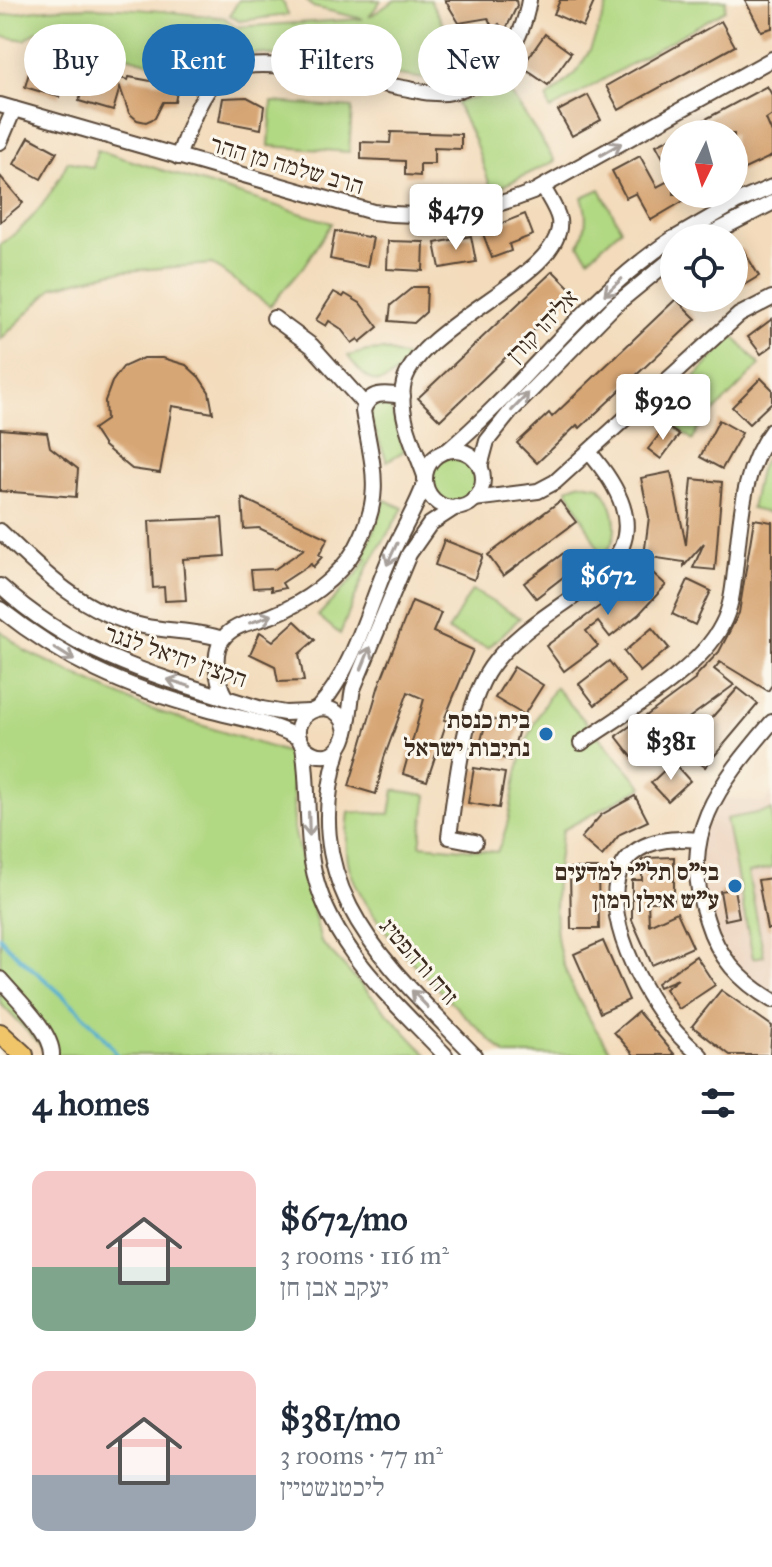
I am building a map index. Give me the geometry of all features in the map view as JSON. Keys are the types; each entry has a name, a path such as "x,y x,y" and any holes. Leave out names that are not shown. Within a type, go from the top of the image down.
{"main road":[{"path":"0,1033 24,1055"}],"street":[{"path":"178,157 210,88 232,68 282,65 422,91 450,93 464,89 492,72 509,52 526,21 529,0"},
{"name":"הרב שלמה מן ההר","path":"7,107 337,203 391,215 433,216 475,211 543,187 772,59"},
{"path":"0,142 7,107"},
{"path":"456,507 447,507 433,498 425,480 408,432 404,383 419,354 532,267 555,241 559,220 543,187"},
{"name":"אליהו קורן","path":"698,224 772,187"},
{"path":"731,224 772,203"},
{"name":"אליהו קורן","path":"444,452 477,425 603,295 660,248"},
{"name":"אליהו קורן","path":"481,471 487,441 511,411 614,306 660,268"},
{"path":"444,452 427,467 410,522 389,559 337,685 300,724 301,742 309,751 325,755 339,748 346,733 353,689 409,554 430,524 474,499 527,493 555,482 739,315 772,298"},
{"path":"274,318 312,346 365,405"},
{"path":"226,698 218,686 218,652 222,639 241,626 286,610 301,601 335,575 355,549 365,529 375,490 363,411 370,397 378,394 403,396"},
{"path":"581,743 677,675 697,658 722,626 732,598 747,481 758,451 772,430"},
{"path":"408,432 418,444 444,452 455,450 470,455 497,488 512,493 527,493"},
{"path":"475,842 449,837 459,769 483,680 509,646 608,568 625,544 622,502 609,476 589,452"},
{"path":"474,499 481,488 481,471"},
{"path":"0,531 51,581 105,613 141,626 208,634 222,639"},
{"name":"הקצין יחיאל לנגר","path":"0,586 65,635 107,658 273,711 313,710"},
{"name":"הקצין יחיאל לנגר","path":"0,609 56,650 100,674 207,710 266,725 301,742"},
{"path":"313,710 332,710 338,714 343,719 346,733"},
{"path":"772,722 743,756 717,796 699,840 695,866 698,890 716,948 741,978 772,1000"},
{"name":"זרח ורהפטיג","path":"301,742 313,863 328,914 360,964 445,1055"},
{"name":"זרח ורהפטיג","path":"339,748 331,781 330,835 333,860 347,905 394,972 474,1055"},
{"path":"699,840 670,839 642,847 621,868 614,896 625,944 644,987 669,1023 700,1055"},
{"path":"0,979 45,1032 53,1050 52,1055"}],"shaded area":[{"name":"בי\"ס תל\"י למדעים ע\"ש אילן רמון","path":"772,792 772,1000 741,978 702,907 699,840 717,796 764,803"}],"green space":[{"path":"239,0 280,0 288,15 239,21 230,15"},
{"path":"306,0 381,0 369,17 395,0 430,0 443,24 418,24 418,78 402,75 402,24 283,24 363,19 313,7"},
{"path":"612,0 726,0 725,10 550,110 547,98 576,73"},
{"path":"55,8 112,8 225,18 232,24 142,24 142,60 126,56 126,24 24,24 24,40 0,36 0,16"},
{"path":"271,25 271,55 255,53 255,26"},
{"path":"512,96 555,161 492,191 475,142 456,102"},
{"path":"272,102 352,108 349,152 269,146"},
{"path":"97,150 332,223 303,267 270,306 212,264 113,272 54,287 0,340 0,245 40,208 68,161 93,168"},
{"path":"600,189 621,229 589,258 579,245 586,221 582,197"},
{"path":"733,336 760,365 698,428 693,440 660,415"},
{"path":"384,350 408,358 385,381 371,380 348,356 367,351"},
{"path":"373,405 386,405 391,409 404,451 387,461 370,418"},
{"path":"772,447 772,514 751,509 759,470"},
{"path":"454,456 471,462 477,479 471,496 454,502 437,496 431,479 437,462"},
{"path":"581,483 599,486 613,512 613,540 602,556 567,488"},
{"path":"385,500 403,508 367,568 340,634 318,616 357,574 367,558 364,556"},
{"path":"472,590 520,618 488,648 448,631"},
{"path":"0,630 25,651 144,707 292,754 294,829 321,942 427,1055 50,1055 0,1003"},
{"path":"555,687 643,787 563,830 557,872 555,914 561,957 580,1001 613,1055 506,1055 398,946 363,897 347,858 349,812 390,814 394,790 427,795 420,845 497,852 508,822 524,750 537,718"},
{"path":"772,810 772,868 748,873 764,956 753,958 726,819"}],"building":[{"path":"445,0 516,0 517,6 508,24 491,24 488,18 459,23"},
{"path":"560,0 595,0 583,27 554,14"},
{"path":"745,0 772,0 772,28 761,31"},
{"path":"721,21 735,46 619,110 606,86"},
{"path":"545,34 571,53 548,85 528,71 528,58"},
{"path":"129,77 142,79 142,96 176,96 175,102 163,102 155,118 146,122 137,120 129,113 123,96 126,96 126,79"},
{"path":"767,86 772,95 772,115 766,119 772,133 772,156 748,167 748,120 704,120"},
{"path":"588,95 601,120 572,136 558,111"},
{"path":"80,96 117,96 113,111 79,101"},
{"path":"247,97 264,106 261,129 219,121 223,98"},
{"path":"391,132 461,134 461,149 434,148 434,164 420,164 420,176 405,175 405,161 361,159 361,142 390,143"},
{"path":"29,137 57,152 41,179 14,164"},
{"path":"640,156 657,187 660,185 660,208 671,208 651,220 636,193 626,198 612,171"},
{"path":"0,176 23,203 0,222"},
{"path":"525,214 533,235 509,244 511,251 492,258 482,231"},
{"path":"335,231 373,238 367,267 330,259"},
{"path":"471,236 476,262 440,268 435,243"},
{"path":"388,241 424,242 423,271 387,269"},
{"path":"748,258 759,276 748,283"},
{"path":"553,271 574,292 440,420 418,398"},
{"path":"413,287 427,287 426,312 414,323 389,321 391,305"},
{"path":"334,292 343,297 345,294 360,303 378,327 360,342 358,339 352,343 340,328 329,321 326,326 316,320"},
{"path":"662,312 689,312 696,319 580,428 577,425 537,463 517,443 549,413 552,417"},
{"path":"772,319 772,346 761,354 748,337"},
{"path":"143,358 163,358 186,365 209,392 213,413 172,406 160,473 132,469 104,446 93,429 106,420 105,401 112,382 123,367"},
{"path":"761,378 772,389 772,402 749,424 732,407"},
{"path":"719,420 742,433 722,469 700,457"},
{"path":"666,426 679,435 661,459 648,449"},
{"path":"0,429 47,433 50,447 78,469 76,497 0,491"},
{"path":"671,472 686,545 692,479 722,482 715,570 693,568 704,543 684,566 684,562 644,556 649,517 641,478"},
{"path":"242,498 328,538 319,555 322,557 313,567 311,564 282,583 285,588 271,591 271,587 253,588 251,570 275,569 304,549 259,528 244,529"},
{"path":"560,501 576,522 503,576 488,555"},
{"path":"222,518 225,556 183,559 186,600 165,601 164,587 153,588 149,521"},
{"path":"754,519 772,522 772,685 768,691 720,662 714,669 734,685 667,734 646,716 696,679 719,652 739,613"},
{"path":"444,540 483,555 474,580 435,565"},
{"path":"565,552 576,567 536,598 524,583"},
{"path":"642,563 666,585 639,614 610,637 598,622 586,631 598,646 564,671 546,646 620,591 618,589"},
{"path":"688,580 711,591 695,625 672,614"},
{"path":"412,601 441,613 433,632 473,650 444,720 447,721 427,781 403,774 424,699 408,692 384,758 376,794 349,786 379,685"},
{"path":"295,621 315,640 299,654 304,681 278,682 275,666 250,654 260,632 273,641"},
{"path":"652,628 669,648 640,672 624,652"},
{"path":"609,661 625,682 595,705 579,684"},
{"path":"514,667 543,685 524,715 495,698"},
{"path":"738,688 758,704 705,767 684,749"},
{"path":"487,718 520,726 510,760 478,752"},
{"path":"636,722 655,742 633,758 616,736"},
{"path":"673,762 690,781 668,801 651,783"},
{"path":"474,768 505,773 499,808 468,803"},
{"path":"635,796 648,821 620,834 602,856 581,838 601,815"},
{"path":"674,857 674,902 648,902 649,925 677,912 693,947 652,965 632,920 632,880 642,880 642,860"},
{"path":"570,868 598,868 599,929 571,929"},
{"path":"772,878 772,929 767,929 758,880"},
{"path":"734,889 739,917 725,920 720,891"},
{"path":"603,941 629,1000 600,1013 574,954"},
{"path":"696,956 715,985 679,1009 665,989 678,979 659,987 657,983"},
{"path":"721,990 772,1026 770,1055 730,1055 692,1026"},
{"path":"638,1012 675,1055 634,1055 614,1032"}],"waterway":[{"path":"0,937 82,1014 117,1055"}],"place":[{"name":"בית כנסת נתיבות ישראל","path":"546,734"},
{"name":"בי\"ס תל\"י למדעים ע\"ש אילן רמון","path":"735,886"}]}
